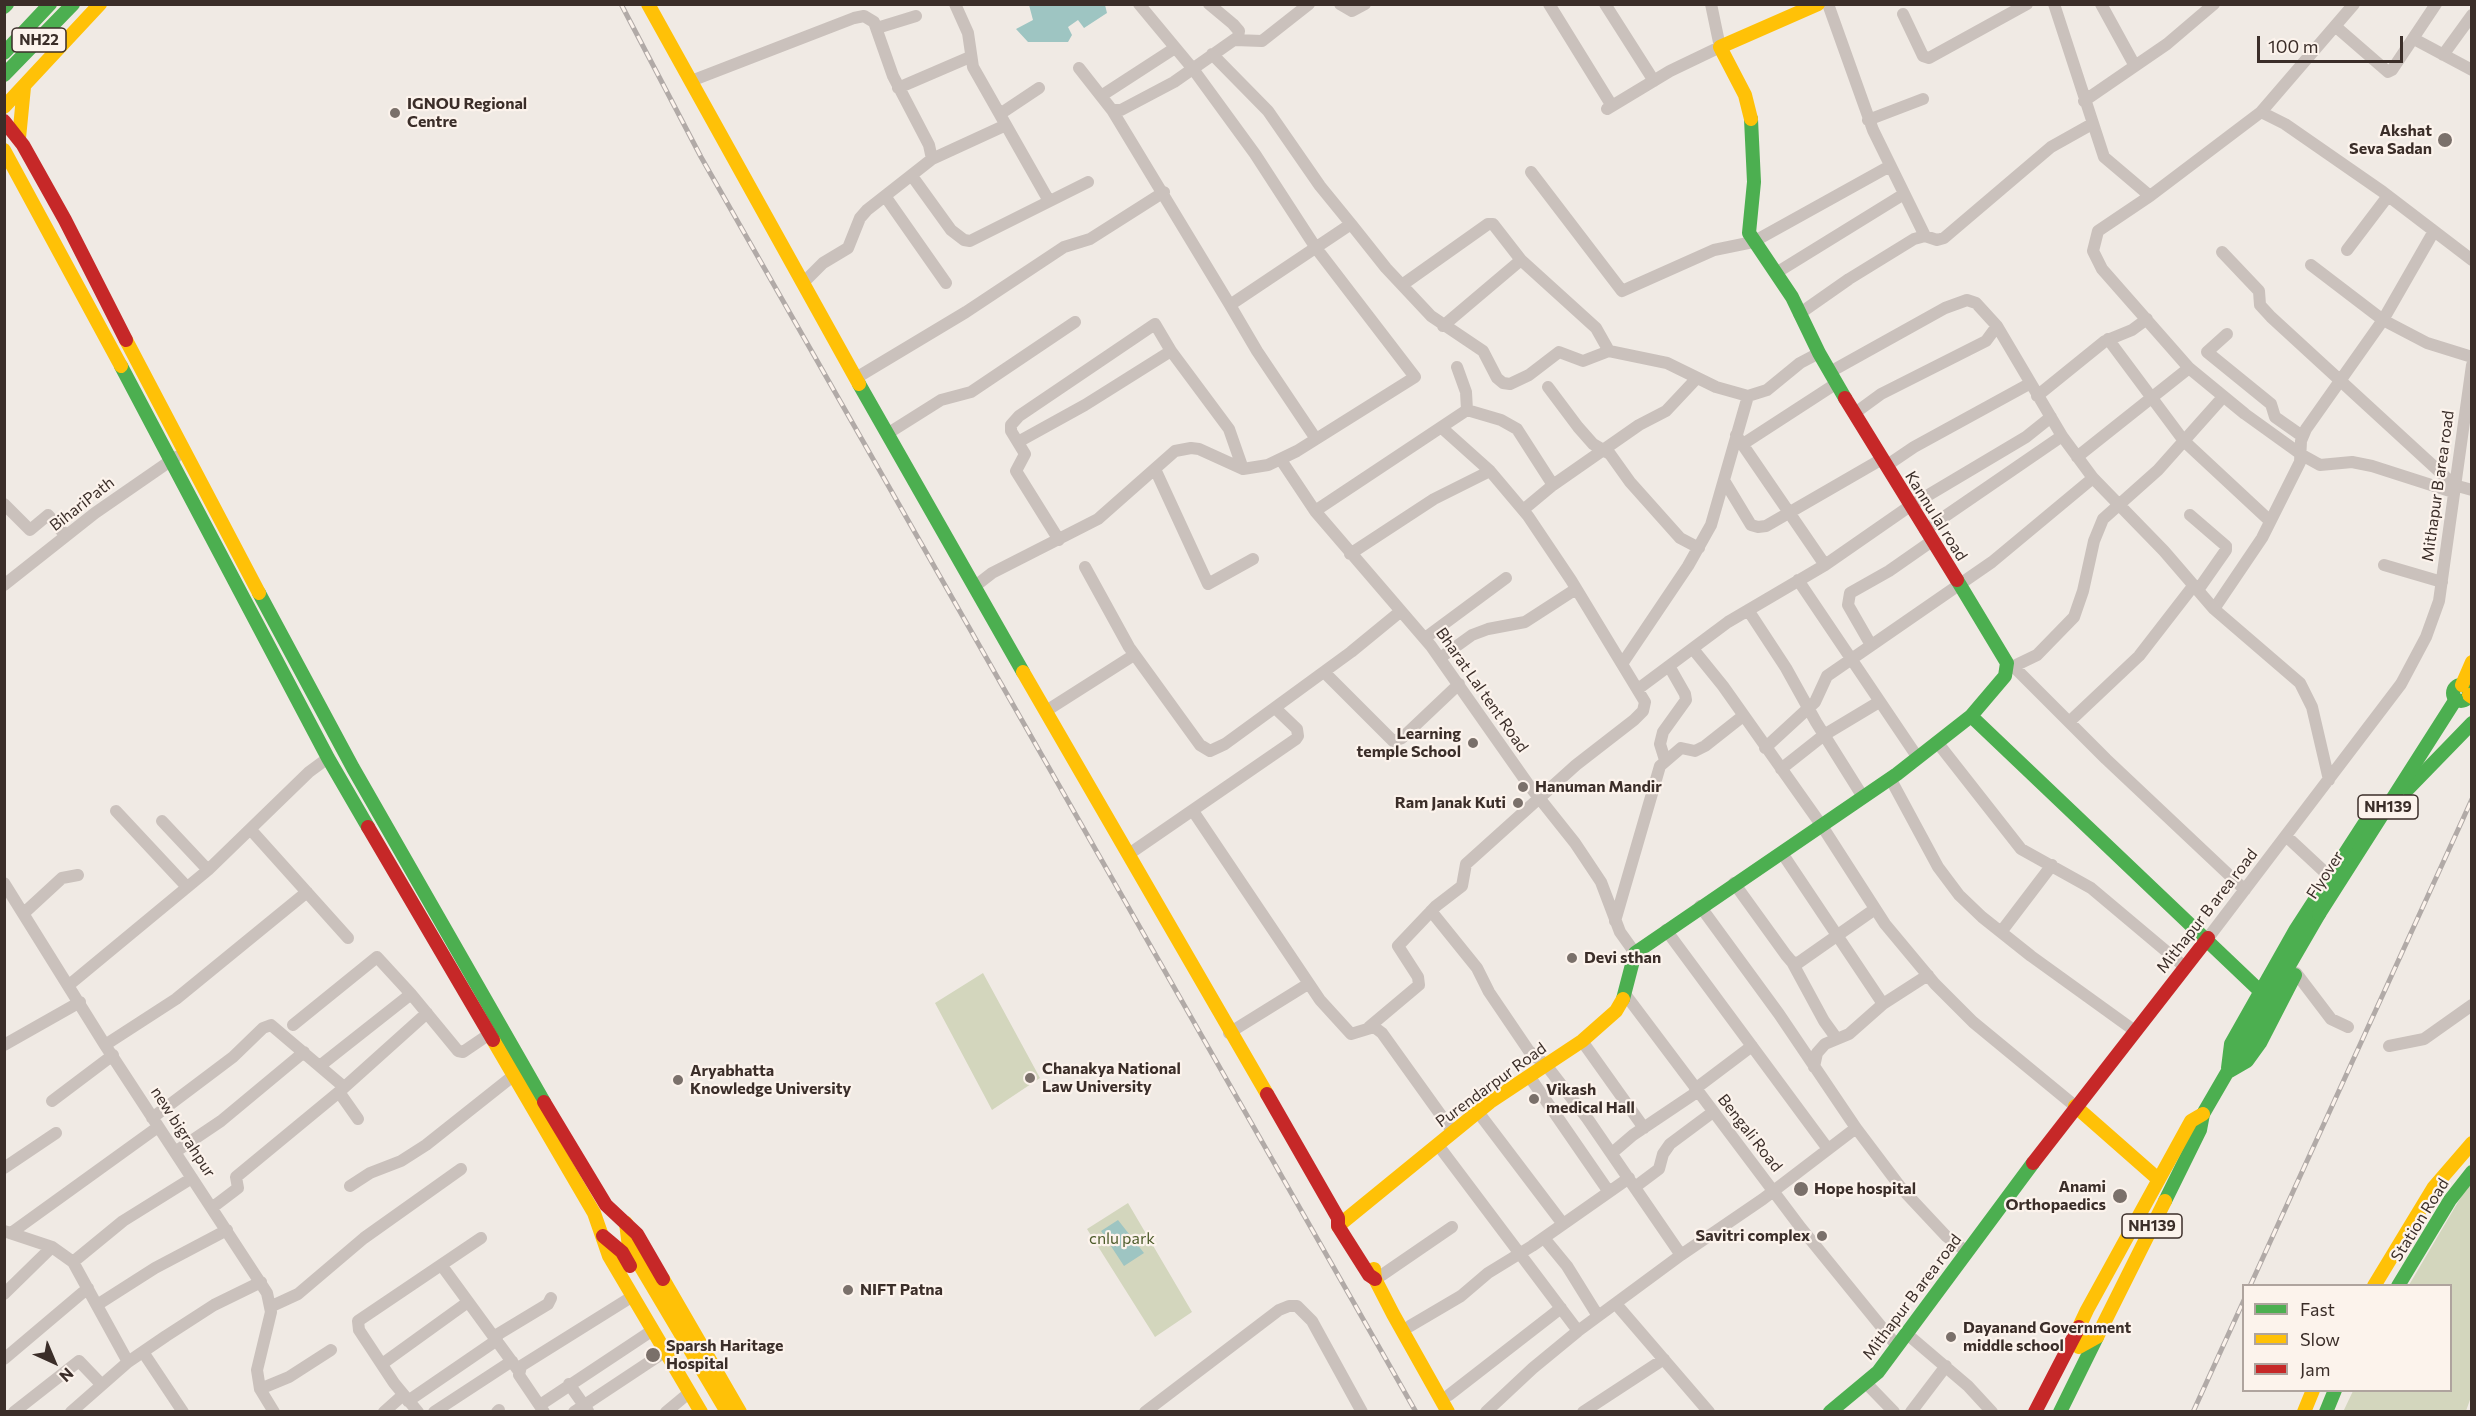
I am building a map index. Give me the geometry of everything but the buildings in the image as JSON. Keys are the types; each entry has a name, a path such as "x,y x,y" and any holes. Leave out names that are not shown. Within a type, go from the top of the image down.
{"main road":[{"name":"NH22","path":"4,53 50,4"},
{"name":"NH22","path":"4,75 73,4"},
{"path":"4,107 100,4"},
{"path":"648,4 887,434 1129,854 1229,1033 1340,1222 1410,1326 1458,1412"},
{"path":"1753,242 1749,233 1754,182 1751,116 1745,95 1720,47 1818,4"},
{"path":"19,138 24,87"},
{"path":"4,121 19,138 65,220 177,456 328,758 488,1035 519,1072"},
{"path":"6,153 83,299 177,456 447,932 519,1072 600,1209 603,1236 609,1256 701,1412"},
{"name":"Kannu lal road","path":"1753,242 1792,297 1819,353 1928,536 1988,627 2011,668"},
{"name":"Flyover","path":"2228,1072 2319,914 2465,694 2472,662"},
{"path":"1635,952 1734,883 1822,826 1917,758 1971,716 2000,685 2011,668"},
{"path":"1971,716 2208,938 2261,992"},
{"path":"2228,1072 2247,1061 2260,1043 2296,973 2402,795 2423,771 2464,734 2472,723"},
{"path":"349,795 364,787"},
{"path":"2228,1072 2231,1044 2330,876 2364,824 2402,795"},
{"path":"433,940 447,932"},
{"name":"Mithapur B area road","path":"1830,1412 1866,1383 1897,1346 2075,1106 2208,938"},
{"name":"Purendarpur Road","path":"1340,1222 1478,1112 1582,1041 1616,1011 1625,994 1635,952"},
{"name":"NH139","path":"2097,1337 2200,1130 2203,1114 2228,1072"},
{"path":"2075,1106 2171,1189"},
{"name":"NH139","path":"2079,1327 2191,1121 2203,1114"},
{"path":"2366,1284 2431,1181 2472,1131"},
{"path":"2375,1284 2434,1187 2472,1143"},
{"path":"2389,1284 2444,1194 2472,1159"},
{"name":"Station Road","path":"2399,1284 2450,1200 2472,1172"},
{"path":"600,1209 626,1223 637,1234 740,1412"},
{"path":"1340,1222 1354,1250 1367,1262"},
{"path":"626,1223 626,1250 715,1412"},
{"path":"603,1236 626,1250 727,1412"},
{"path":"1354,1250 1352,1259 1357,1270 1437,1412"},
{"path":"1379,1277 1448,1412"},
{"path":"2101,1286 2118,1295"},
{"path":"2079,1327 2079,1347 2097,1337"},
{"path":"2035,1412 2079,1327"},
{"path":"2060,1412 2097,1337"},
{"path":"2304,1412 2312,1392"},
{"path":"2313,1412 2321,1392"},
{"path":"2326,1412 2334,1392"},
{"path":"2334,1412 2342,1392"}],"street":[{"path":"955,4 968,33 970,57 1049,201"},
{"path":"974,587 992,573 1104,515 1175,451 1191,448 1243,469 1281,460 1415,377 1316,248 1264,166 1193,69 1139,4"},
{"path":"1209,4 1239,31 1235,40"},
{"path":"1112,110 1121,110 1193,69 1235,40 1262,41 1309,4"},
{"path":"1340,4 1352,11 1365,4"},
{"path":"1549,4 1610,107 1720,47 1711,4"},
{"path":"1605,4 1654,81"},
{"path":"1828,4 1868,120 1925,236"},
{"path":"1903,14 1923,56 1929,58 2027,4"},
{"path":"2101,4 2135,66"},
{"path":"2084,101 2135,66 2214,4"},
{"path":"2354,4 2261,112 2150,196 2098,231 2093,250 2102,269 2189,368 2223,397 2302,455 2320,465 2352,462 2454,488 2472,490"},
{"path":"2336,26 2388,72 2392,70 2414,39 2436,4"},
{"path":"2057,6 2084,101 2104,157 2150,196"},
{"path":"2443,56 2472,15"},
{"path":"877,28 916,16"},
{"path":"691,81 854,18 870,17 877,28 898,88 929,145 932,159"},
{"path":"2414,39 2472,70"},
{"path":"1101,96 1175,48"},
{"path":"1212,54 1268,111 1313,177 1402,285 1443,326 1477,345 1497,378 1510,384 1538,369 1559,352 1583,361 1609,351 1666,363 1697,378 1748,396 1767,390 1800,363 1819,353"},
{"path":"898,88 970,57"},
{"path":"1079,68 1112,110 1164,192 1185,234 1257,351 1316,439"},
{"path":"803,283 823,263 848,248 860,218 885,196 932,159 1003,119 1039,88"},
{"path":"1868,120 1923,99"},
{"path":"2261,112 2292,129 2388,196 2472,260"},
{"path":"1799,314 1849,279 1914,239 1925,236 1937,240 1944,237 2051,147 2092,124"},
{"path":"1531,172 1622,291 1714,250 1753,242 1890,166"},
{"path":"912,176 951,230 964,240 970,241 1088,182"},
{"path":"856,378 966,312 1064,246 1090,239 1164,192"},
{"path":"1776,273 1904,194"},
{"path":"885,196 946,283"},
{"path":"2347,250 2388,196"},
{"path":"1230,305 1351,224"},
{"path":"1402,285 1488,224 1497,226 1521,260 1589,321 1609,351"},
{"path":"2214,609 2262,538 2302,455 2300,448 2302,436 2338,380 2383,320 2434,231"},
{"path":"2222,252 2259,291 2260,305 2454,488"},
{"path":"1443,326 1521,260"},
{"path":"2311,265 2383,320 2427,343 2472,357"},
{"path":"1740,439 1927,318 1967,300 1982,308 1997,326 2029,384 2062,436 2093,477 2214,609 2292,675 2306,692 2329,780"},
{"path":"2037,396 2108,339 2132,330 2147,319"},
{"path":"887,434 941,400 978,388 1075,322"},
{"path":"1059,540 1016,471 1025,454 1011,431 1014,420 1155,324 1171,351 1229,429 1243,469"},
{"path":"1855,413 1881,394 1986,341 1997,326"},
{"path":"2227,334 2207,352 2271,404 2275,417 2302,436"},
{"path":"2108,339 2184,441 2270,521"},
{"path":"1018,442 1085,405 1171,351"},
{"name":"Mithapur B area road","path":"2208,938 2401,684 2426,637 2439,601 2472,364"},
{"path":"1457,367 1466,392 1467,410"},
{"path":"2077,457 2189,368"},
{"path":"1523,510 1552,485 1602,450 1639,425 1666,411 1697,378"},
{"path":"1725,482 1751,525 1758,528 1766,526 2029,384"},
{"path":"1548,387 1578,428 1616,461 1630,482 1680,538 1699,548"},
{"path":"1622,664 1699,548 1714,517 1740,439 1748,396"},
{"path":"2223,397 2184,441 2099,526 2074,616 2037,655 2011,668 2245,890"},
{"path":"1314,511 1384,462 1442,428 1467,410"},
{"path":"1467,410 1501,420 1517,429 1552,485"},
{"path":"1638,689 1748,610 1825,565 1910,506 2026,437 2051,417"},
{"path":"1193,811 1308,984 1351,1034 1369,1027 1419,985 1418,977 1398,946 1431,911 1462,886 1466,864 1539,797 1643,711 1645,702 1638,689 1576,589 1523,510 1490,471 1442,428"},
{"path":"1871,645 1848,605 1850,593 1889,571 1928,536 2062,436"},
{"path":"1740,439 1825,565"},
{"name":"BihariPath","path":"4,585 66,536 177,456"},
{"name":"Bharat Lal tent Road","path":"1281,460 1314,511 1425,638 1596,873 1615,921 1635,952"},
{"path":"1155,469 1208,584 1253,559"},
{"path":"1350,554 1409,514 1490,471"},
{"path":"1765,748 1809,710 1827,676 1958,583 1992,562 2093,477"},
{"path":"4,504 30,530 48,515 66,536"},
{"path":"2069,722 2139,656 2226,550 2226,546 2190,515"},
{"path":"2384,565 2442,582"},
{"path":"1085,567 1134,655 1204,750 1210,751 1225,744 1324,672 1401,610"},
{"path":"1425,638 1506,578"},
{"path":"1798,580 1917,758"},
{"path":"1440,658 1472,635 1488,629 1525,622 1576,589"},
{"path":"1748,610 1786,668 1863,797"},
{"path":"1693,649 1822,826 1875,909 1928,975 1972,1022 2075,1106"},
{"path":"1046,711 1134,655"},
{"path":"1665,760 1660,744 1663,732 1686,700 1669,666"},
{"path":"1324,672 1393,741 1402,738 1459,684"},
{"path":"1781,769 1824,735 1880,702"},
{"path":"1129,854 1299,736 1297,729 1275,708"},
{"path":"1615,921 1657,774 1665,760 1682,747 1695,751 1700,749 1743,716"},
{"path":"1937,742 2015,843 2091,888 2185,968"},
{"path":"69,985 208,870 309,772 328,758"},
{"path":"1890,778 1944,876 1959,895 2001,932 2135,1030"},
{"path":"117,811 187,886"},
{"path":"162,821 208,870"},
{"path":"251,830 348,938"},
{"path":"2286,836 2330,876"},
{"path":"1782,853 1883,1004"},
{"path":"2001,932 2052,865"},
{"path":"24,913 62,878 78,875"},
{"name":"new bigrahpur","path":"4,883 155,1123 261,1282 272,1306"},
{"path":"1734,883 1792,962 1824,1021 1837,1039"},
{"path":"52,1101 109,1050 308,892"},
{"path":"1700,906 1856,1128 1902,1189 1946,1236 1967,1252"},
{"path":"1792,962 1798,963 1805,960 1836,935 1875,909"},
{"path":"1431,911 1477,968 1489,992 1529,1051 1546,1065 1612,1153 1681,1255"},
{"path":"1666,930 1828,1149"},
{"path":"293,1025 378,957 458,1051 463,1052 488,1035"},
{"path":"2296,973 2331,1019 2348,1027"},
{"path":"1814,1067 1817,1053 1825,1044 1855,1030 1883,1004 1928,975"},
{"path":"1229,1033 1308,984"},
{"path":"321,1065 411,994"},
{"name":"Bengali Road","path":"1625,994 1811,1242 1897,1346"},
{"path":"4,1046 80,1002"},
{"path":"2389,1046 2424,1039 2472,1005"},
{"path":"213,1208 238,1188 236,1177 341,1090 427,1013"},
{"path":"8,1232 155,1123 267,1026 277,1028 321,1065 341,1090 358,1119"},
{"path":"1369,1027 1374,1027 1383,1033 1453,1132"},
{"path":"1582,1041 1644,1128"},
{"path":"1612,1153 1752,1046"},
{"path":"175,1152 221,1120 304,1052"},
{"path":"350,1186 370,1173 401,1161 426,1145 519,1072"},
{"path":"1529,1076 1609,1192"},
{"path":"1478,1112 1563,1224"},
{"path":"1410,1326 1461,1296 1488,1273 1544,1238 1609,1192 1659,1169 1663,1154 1670,1144 1713,1112"},
{"path":"1486,1412 1533,1368 1578,1331 1681,1255 1774,1191 1856,1128"},
{"path":"4,1168 56,1133"},
{"path":"1438,1144 1578,1331"},
{"path":"274,1412 260,1389 257,1361 270,1323 272,1306 298,1294 352,1247 461,1169"},
{"path":"73,1262 123,1221 192,1178"},
{"path":"1379,1277 1452,1227"},
{"path":"97,1305 155,1268 227,1230"},
{"path":"8,1232 52,1247 73,1262 128,1362"},
{"path":"418,1412 359,1330 358,1321 481,1238"},
{"path":"1544,1238 1567,1266 1598,1316"},
{"path":"4,1294 52,1247"},
{"path":"442,1266 496,1338 542,1408 569,1384 653,1330"},
{"path":"71,1412 128,1362 205,1311 261,1282"},
{"path":"4,1359 88,1288"},
{"path":"434,1412 633,1296"},
{"path":"384,1412 548,1304 551,1298"},
{"path":"382,1364 468,1302"},
{"path":"1616,1304 1709,1412"},
{"path":"1145,1412 1279,1310 1289,1306 1297,1306 1312,1321 1362,1412"},
{"path":"1449,1395 1561,1308"},
{"path":"1906,1334 1946,1366 1992,1412"},
{"path":"260,1389 289,1377 330,1350"},
{"path":"569,1384 582,1409 666,1351"},
{"path":"143,1352 183,1412"},
{"path":"1583,1412 1664,1359"},
{"path":"14,1412 79,1361 101,1384"},
{"path":"1911,1412 1946,1366"},
{"path":"1866,1383 1894,1412"},
{"path":"666,1412 690,1392"}],"green space":[{"path":"983,973 1040,1078 992,1110 935,1003"},
{"path":"2471,1180 2472,1394 2466,1411 2343,1412 2353,1392 2452,1392 2452,1284 2410,1284"},
{"name":"cnlu park","path":"1128,1203 1192,1312 1155,1337 1087,1229"}],"water":[{"path":"1029,5 1105,5 1107,13 1084,28 1078,20 1068,27 1072,35 1068,42 1028,42 1016,29 1033,20"},
{"path":"1118,1220 1144,1253 1124,1266 1101,1231"}],"railway":[{"path":"621,4 701,157 1416,1412"},
{"path":"2251,1284 2472,799"},
{"path":"2193,1412 2242,1304"}],"traffic: fast":[{"path":"4,7 7,4"},
{"path":"4,53 50,4"},
{"path":"4,75 73,4"},
{"path":"1751,119 1754,182 1749,233 1792,297 1819,353 1845,398"},
{"path":"121,366 328,758 368,827"},
{"path":"859,384 1023,672"},
{"path":"1623,999 1635,953 1897,774 1971,716 2005,676 2007,663 1957,580"},
{"path":"259,593 353,768 544,1102"},
{"path":"2461,685 2467,687 2469,693 2467,699 2461,701 2455,699 2453,693 2455,687 2461,685"},
{"path":"2319,914 2456,699"},
{"path":"1971,716 2261,992"},
{"path":"2408,789 2472,723"},
{"path":"2228,1068 2231,1044 2296,929 2364,824 2377,814"},
{"path":"2165,1201 2200,1130 2203,1114 2319,914"},
{"path":"2228,1072 2247,1061 2260,1043 2295,975"},
{"path":"1830,1412 1878,1372 2033,1163"},
{"path":"2399,1284 2450,1200 2472,1172"},
{"path":"2060,1412 2097,1337"},
{"path":"2326,1412 2334,1392"}],"traffic: slow":[{"path":"4,107 100,4"},
{"path":"648,4 859,384"},
{"path":"1751,119 1745,95 1720,47 1818,4"},
{"path":"19,138 24,87"},
{"path":"4,150 121,366"},
{"path":"126,340 259,593"},
{"path":"2462,685 2472,662"},
{"path":"1023,672 1267,1094"},
{"path":"1338,1226 1490,1102 1582,1041 1616,1011 1623,999"},
{"path":"493,1040 594,1213 609,1256 701,1412"},
{"path":"2075,1106 2158,1179"},
{"path":"2165,1201 2097,1337 2079,1347 2079,1327 2087,1310 2191,1121 2203,1114"},
{"path":"2375,1284 2434,1187 2472,1143"},
{"path":"626,1223 629,1247 727,1412"},
{"path":"1374,1269 1375,1279 1393,1314 1448,1412"},
{"path":"663,1279 740,1412"},
{"path":"2304,1412 2312,1392"}],"traffic: jam":[{"path":"4,121 23,145 65,220 126,340"},
{"path":"1845,398 1957,580"},
{"path":"368,827 493,1040"},
{"path":"2033,1163 2208,938"},
{"path":"1267,1094 1338,1218 1338,1226 1369,1275 1375,1279"},
{"path":"544,1102 606,1205 637,1234 663,1279"},
{"path":"603,1236 622,1252 630,1266"},
{"path":"2035,1412 2079,1327"}],"place":[{"name":"IGNOU Regional Centre","path":"395,113"},
{"name":"Akshat Seva Sadan","path":"2445,140"},
{"name":"Learning temple School","path":"1473,743"},
{"name":"Hanuman Mandir","path":"1523,787"},
{"name":"Ram Janak Kuti","path":"1518,803"},
{"name":"Devi sthan","path":"1572,958"},
{"name":"Chanakya National Law University","path":"1030,1078"},
{"name":"Aryabhatta Knowledge University","path":"678,1080"},
{"name":"Vikash medical Hall","path":"1534,1099"},
{"name":"Hope hospital","path":"1801,1189"},
{"name":"Anami Orthopaedics","path":"2120,1196"},
{"name":"Savitri complex","path":"1822,1236"},
{"name":"NIFT Patna","path":"848,1290"},
{"name":"Dayanand Government middle school","path":"1951,1337"},
{"name":"Sparsh Haritage Hospital","path":"653,1355"}]}
